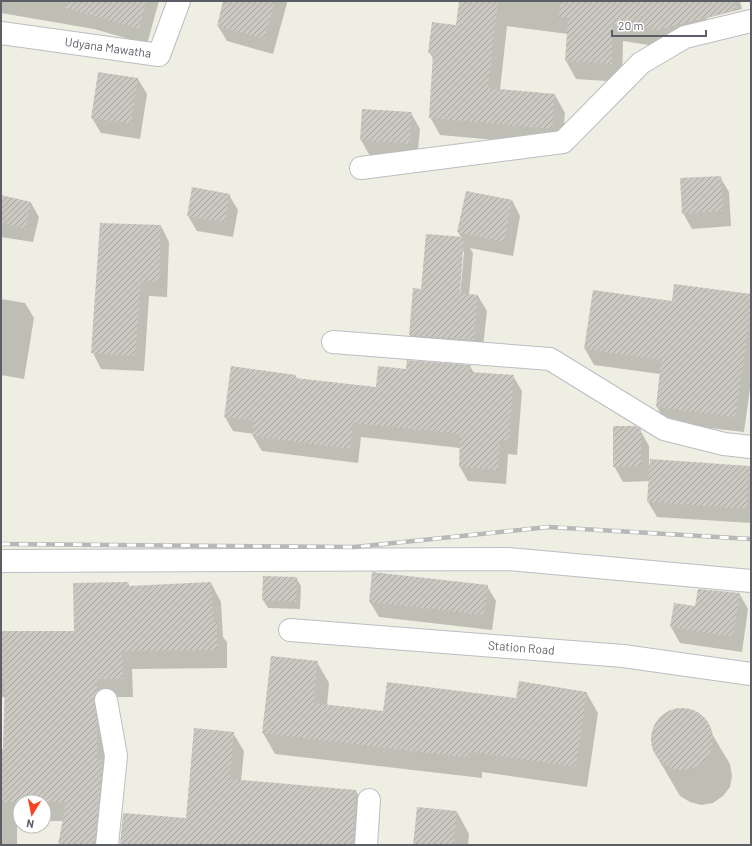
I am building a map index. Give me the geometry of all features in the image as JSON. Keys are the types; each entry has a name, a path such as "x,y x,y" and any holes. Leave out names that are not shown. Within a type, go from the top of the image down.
{"street":[{"name":"Udyana Mawatha","path":"1,33 159,55 179,1"},
{"path":"361,168 563,142 641,63 685,37 751,21"},
{"path":"333,342 550,359 664,430 724,444 751,447"},
{"path":"1,561 508,559 751,581"},
{"name":"Station Road","path":"290,630 623,656 751,674"},
{"path":"106,700 116,756 107,845"},
{"path":"366,845 369,800"}],"building":[{"path":"67,1 146,1 139,29 66,8"},
{"path":"223,1 275,1 264,39 217,26"},
{"path":"459,1 498,1 488,88 555,94 552,129 429,118 433,53 428,53 432,22 456,25"},
{"path":"560,1 735,1 736,10 657,30 613,24 612,64 565,61 568,18 559,17"},
{"path":"98,72 138,78 131,124 91,118"},
{"path":"362,109 412,112 409,144 360,140"},
{"path":"721,176 723,211 682,214 680,178"},
{"path":"192,187 230,194 225,222 187,216"},
{"path":"466,191 512,200 504,242 457,232"},
{"path":"1,195 31,202 26,229 1,223"},
{"path":"100,223 161,225 159,282 141,281 135,356 91,353"},
{"path":"426,234 464,237 460,293 478,295 474,340 409,335 413,288 421,289"},
{"path":"674,284 751,294 751,313 735,417 656,407 661,360 584,349 593,290 672,301"},
{"path":"407,360 471,365 470,372 514,375 509,441 500,440 498,470 459,467 460,434 353,423 350,449 252,436 254,421 224,417 231,366 296,375 295,378 376,387 378,366 406,369"},
{"path":"613,426 635,426 641,429 641,466 613,467"},
{"path":"650,459 750,466 747,509 647,502"},
{"path":"372,572 488,585 484,615 369,602"},
{"path":"263,576 297,577 296,602 262,600"},
{"path":"128,582 129,586 211,582 214,623 217,623 217,650 122,651 123,679 97,679 97,692 94,696 94,702 97,720 97,759 103,760 95,845 58,845 66,802 52,802 52,794 12,794 12,802 1,802 1,749 3,749 5,679 1,679 1,631 74,631 73,583"},
{"path":"698,589 740,593 733,637 670,627 674,603 695,606"},
{"path":"271,656 318,661 313,703 383,711 387,682 516,698 519,681 587,692 576,767 471,752 470,758 262,733"},
{"path":"682,708 694,710 704,717 711,727 713,739 711,751 704,761 694,768 682,770 670,768 660,761 653,751 651,739 653,727 660,717 670,710"},
{"path":"194,728 234,732 230,779 356,790 353,845 120,845 123,813 186,818"},
{"path":"417,807 457,811 454,845 413,845"}],"railway":[{"path":"1,544 355,547 548,527 751,539"}]}
